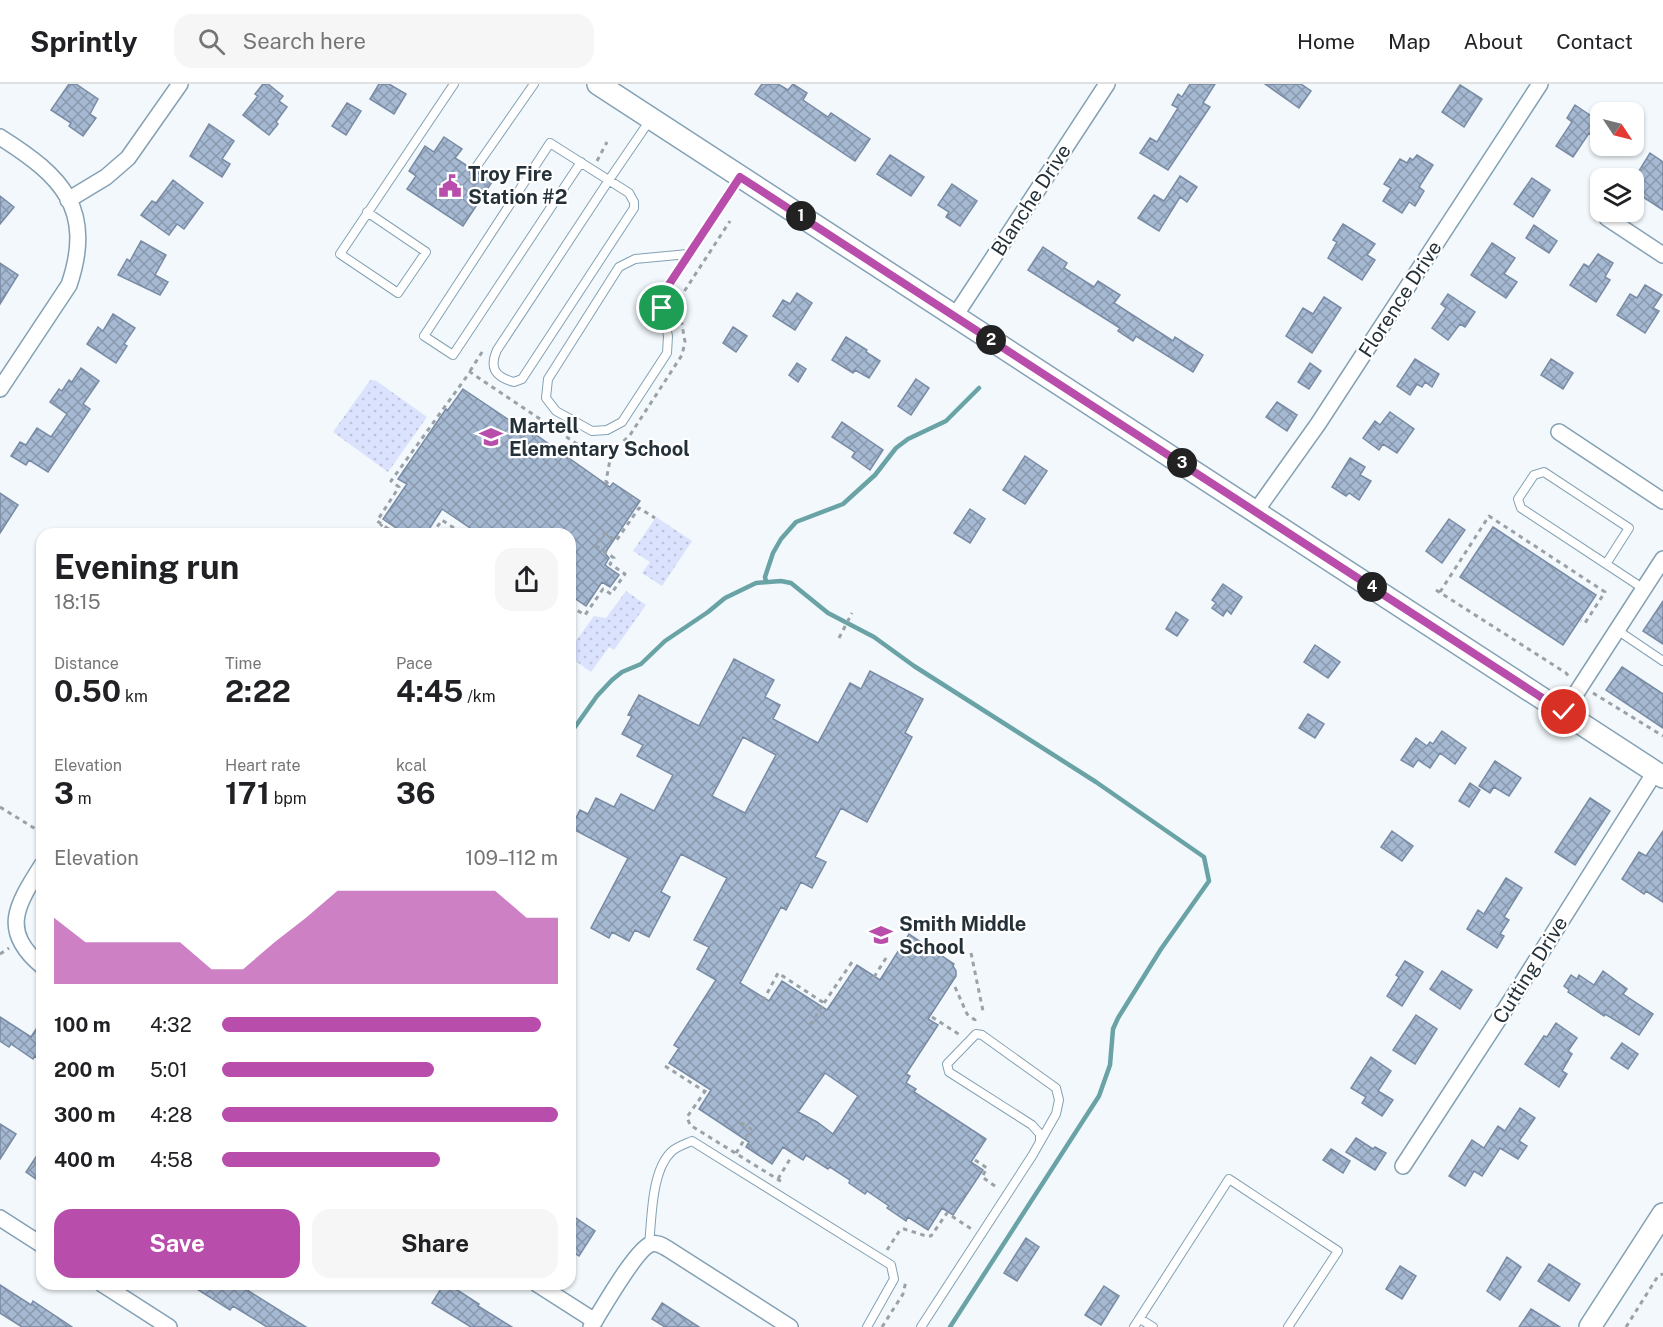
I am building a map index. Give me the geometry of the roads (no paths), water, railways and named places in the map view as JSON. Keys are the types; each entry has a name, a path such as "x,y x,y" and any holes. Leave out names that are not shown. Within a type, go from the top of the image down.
{"main road":[{"path":"598,84 1659,774"},
{"path":"1590,1327 1658,1226"}],"street":[{"path":"68,200 106,177 128,158 180,84"},
{"name":"Blanche Drive","path":"955,316 1107,84"},
{"name":"Florence Drive","path":"1256,511 1318,423 1540,84"},
{"path":"0,137 37,161 50,173 68,200 78,233 75,266 69,285 0,389"},
{"path":"1613,222 1663,255"},
{"path":"1558,432 1663,501"},
{"path":"1564,712 1663,559"},
{"name":"Cutting Drive","path":"1403,1166 1659,774"},
{"path":"36,874 17,904 11,923 11,933 15,944 36,962"},
{"path":"0,1218 36,1241"},
{"path":"545,1290 593,1324 634,1260 649,1244 656,1243 790,1327"},
{"path":"111,1290 169,1327"}],"lane":[{"path":"367,212 426,252 398,293 340,254 367,212 454,84"},
{"path":"474,170 534,84"},
{"path":"581,162 453,355 424,336 550,142 609,180 629,193 634,202 634,208 522,379 514,382 498,375 493,360 498,350 609,180 651,118"},
{"path":"688,254 634,259 619,267 548,379 546,398 556,411 591,432 607,430 622,422 667,353 668,336 662,308 666,289 740,177"},
{"path":"1606,564 1629,528 1544,472 1534,475 1518,499 1521,508 1606,564 1644,589"},
{"path":"1617,630 1663,661"},
{"path":"921,1327 1040,1141 1056,1114 1059,1100 1056,1088 982,1035 976,1034 947,1064 949,1072 1032,1125 1040,1134 1040,1141"},
{"path":"649,1244 652,1200 666,1160 672,1151 692,1141 891,1265 894,1279 867,1327"},
{"path":"1134,1327 1229,1179 1338,1251 1288,1327"},
{"path":"1140,1319 1152,1327"}],"waterway":[{"path":"766,582 765,577 773,553 781,539 796,522 843,504 875,475 896,448 908,439 946,421 979,388"},
{"path":"576,726 597,696 612,680 622,672 641,664 665,641 725,598 756,583 781,581 791,583 828,613 874,637 914,666 1096,782 1204,857 1209,881 1161,949 1118,1018 1113,1029 1110,1065 1099,1096 950,1327"}],"place":[{"name":"Troy Fire Station #2","path":"450,186"},
{"name":"Martell Elementary School","path":"491,437"},
{"name":"Smith Middle School","path":"881,935"}]}
